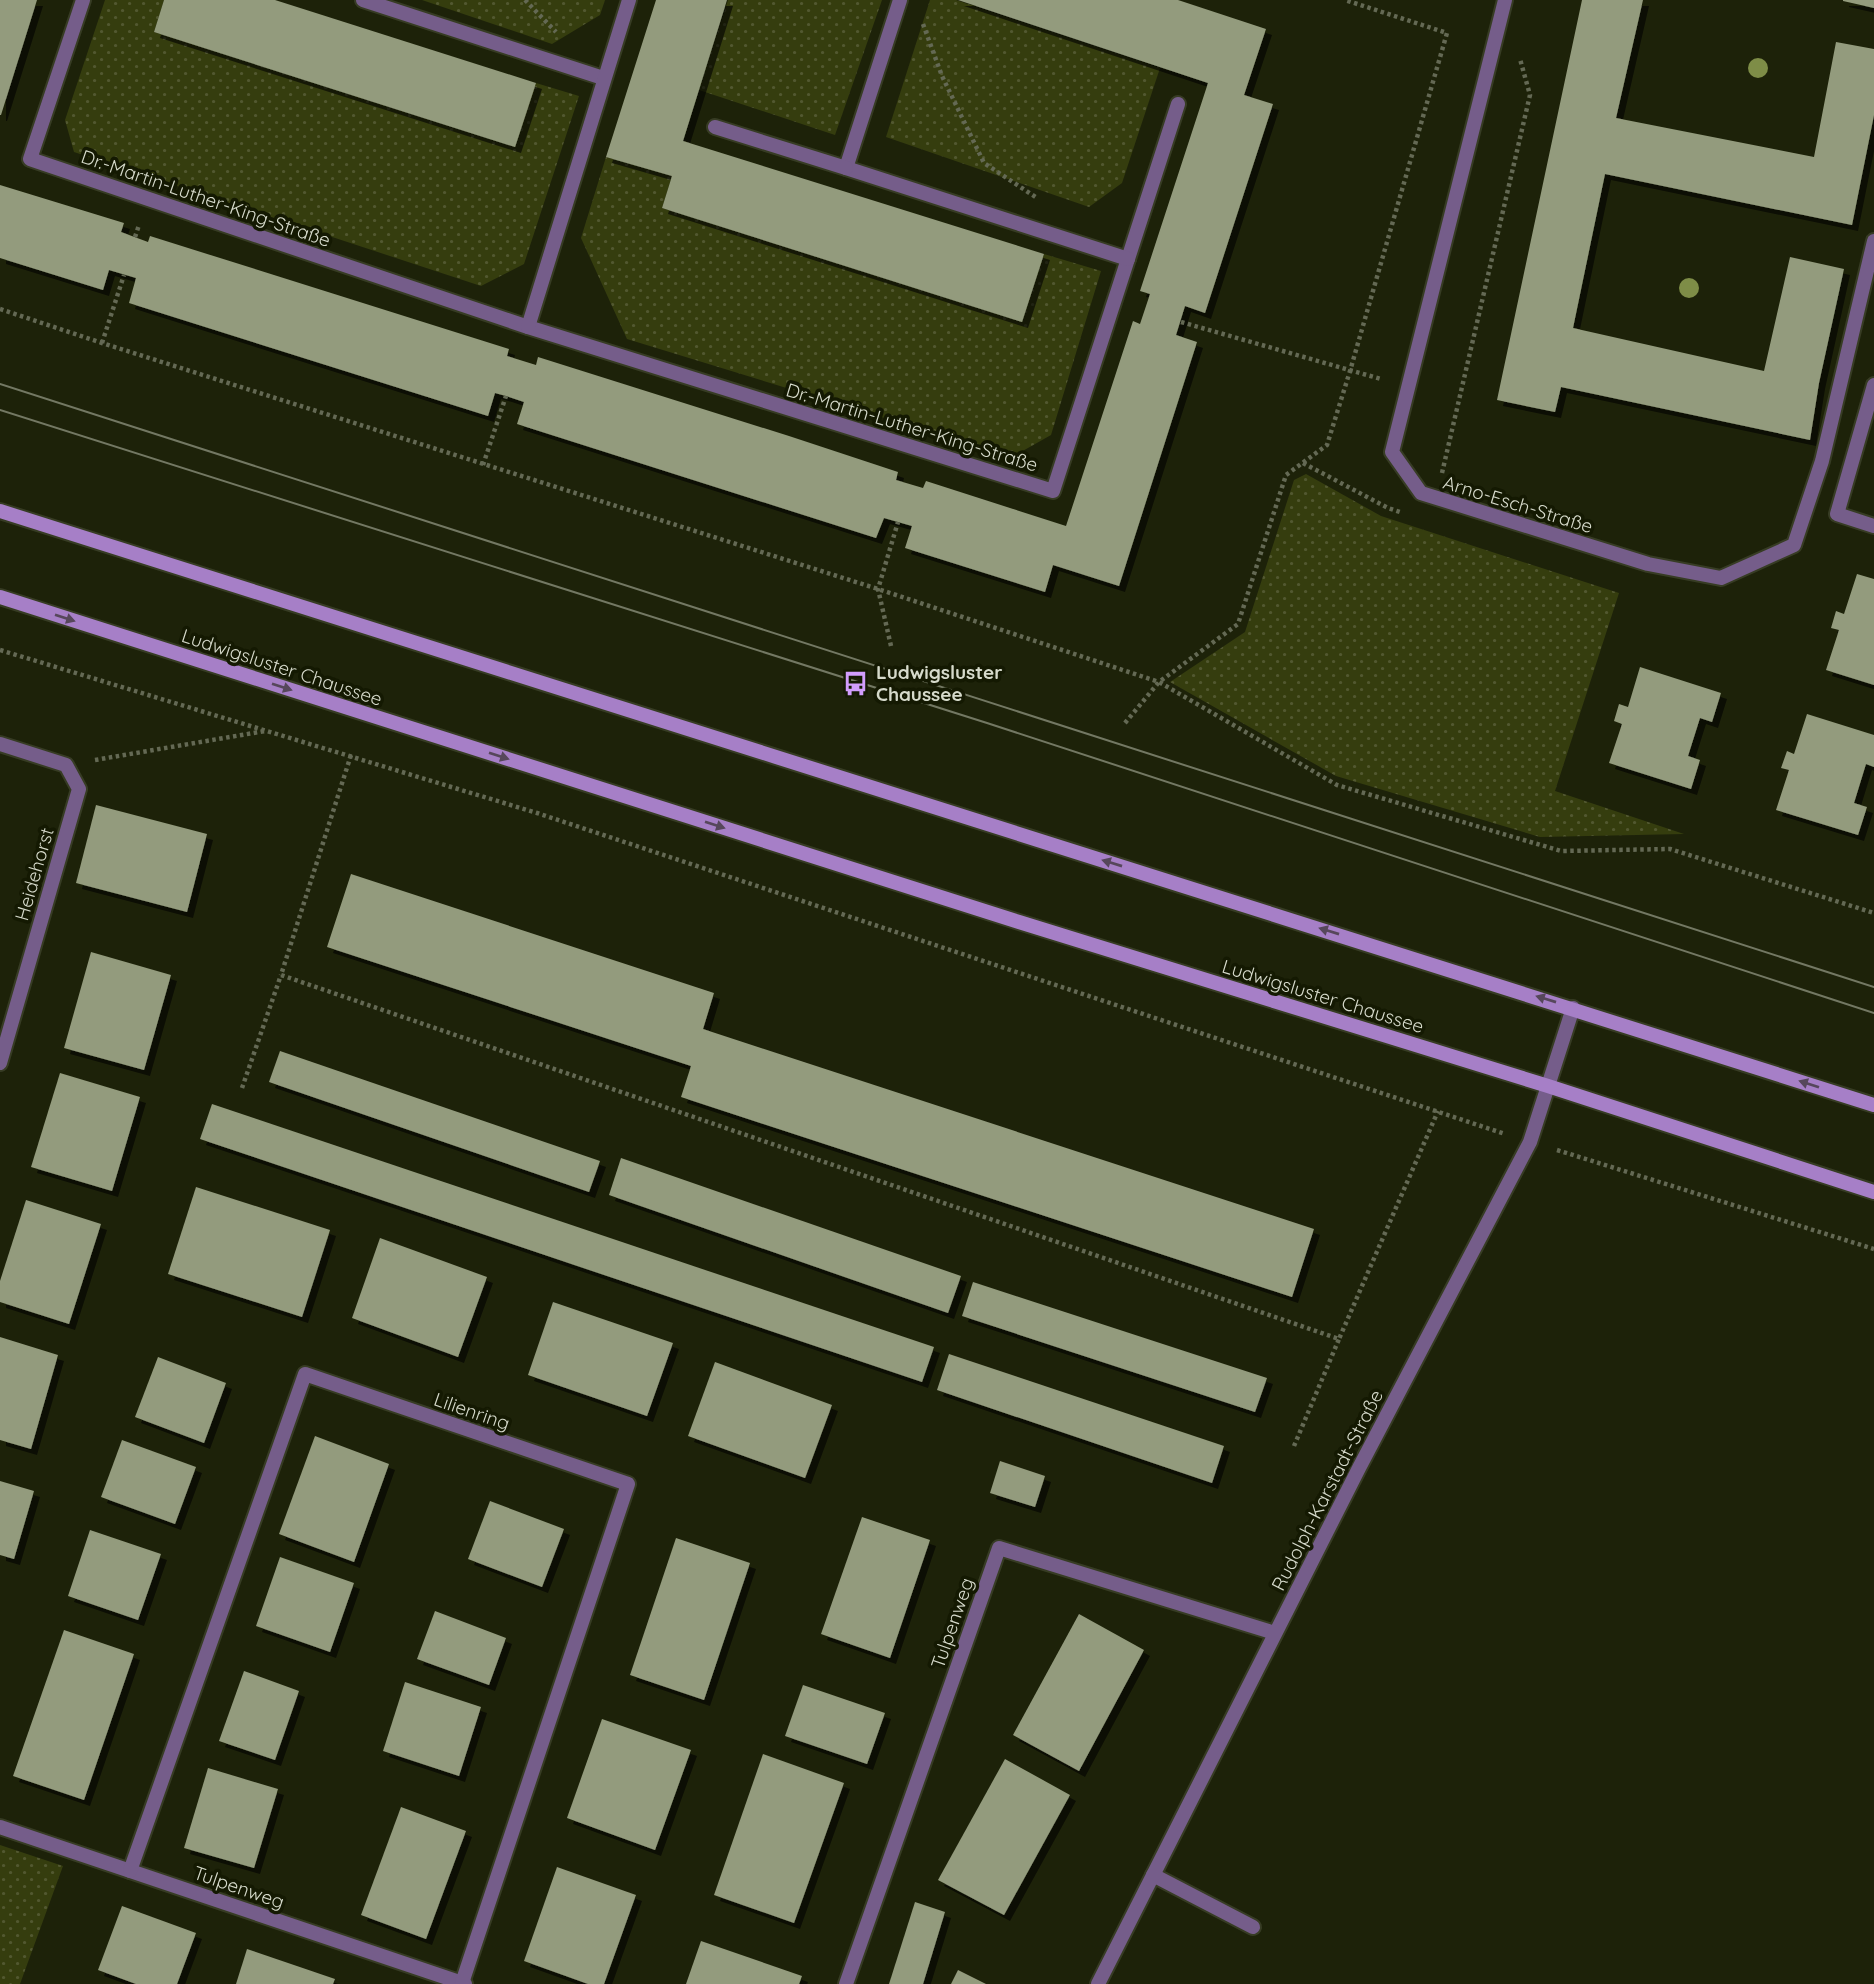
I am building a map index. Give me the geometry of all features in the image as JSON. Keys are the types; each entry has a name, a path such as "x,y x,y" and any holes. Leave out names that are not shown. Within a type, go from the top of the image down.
{"street":[{"name":"Dr.-Martin-Luther-King-Straße","path":"83,0 30,159 527,327 1053,491 1178,104"},
{"path":"363,0 603,78"},
{"path":"527,327 629,0"},
{"path":"846,168 900,0"},
{"name":"Arno-Esch-Straße","path":"1502,1 1392,452 1421,494 1648,565 1721,578 1794,545 1822,461 1874,241"},
{"path":"715,127 1128,259"},
{"path":"1874,385 1838,514 1874,526"},
{"path":"0,511 1874,1105"},
{"name":"Ludwigsluster Chaussee","path":"0,597 1019,922 1548,1086 1874,1192"},
{"path":"0,744 66,765"},
{"name":"Heidehorst","path":"0,1063 79,789 66,765"},
{"name":"Rudolph-Karstadt-Straße","path":"1098,1984 1359,1468 1530,1142 1573,1008"},
{"name":"Lilienring","path":"130,1871 305,1374 628,1484 463,1984"},
{"name":"Tulpenweg","path":"846,1984 999,1548 1275,1633"},
{"name":"Tulpenweg","path":"0,1827 463,1984"},
{"path":"1153,1875 1253,1927"}],"path":[{"path":"1125,723 1159,682 1238,624 1286,475 1327,445 1350,371 1447,33 1345,0"},
{"path":"919,13 942,76 984,163 1039,200"},
{"path":"1303,463 1388,508 1430,522 1530,95 1520,58"},
{"path":"102,343 124,275"},
{"path":"0,309 878,589 1159,682 1337,785 1561,851 1670,849 1874,912"},
{"path":"1181,322 1409,387"},
{"path":"483,465 506,396"},
{"path":"891,646 878,589 898,522"},
{"path":"0,650 351,755 563,822 1530,1142 1874,1249"},
{"path":"66,765 267,730"},
{"path":"242,1088 351,755"},
{"path":"281,975 1339,1339"},
{"path":"1294,1446 1438,1111"}],"green space":[{"path":"105,0 164,0 154,32 514,147 536,83 579,96 524,264 481,286 74,152 65,120"},
{"path":"422,0 605,0 600,15 552,44"},
{"path":"728,0 882,0 835,135 699,90"},
{"path":"930,0 956,0 1160,68 1122,183 1089,207 886,137"},
{"path":"606,157 672,176 662,208 1022,322 1044,254 1101,271 1051,435 1012,457 627,339 581,238"},
{"path":"1306,474 1381,516 1619,593 1555,791 1684,834 1540,837 1336,776 1170,682 1245,632 1294,480"},
{"path":"0,1845 63,1866 20,1984 0,1984"}],"building":[{"path":"0,0 37,0 1,115 0,115"},
{"path":"164,0 275,0 536,83 515,147 154,32"},
{"path":"656,0 727,0 683,141 1044,254 1022,322 662,208 672,176 606,157"},
{"path":"958,0 1178,0 1266,29 1244,95 1273,104 1205,313 1185,306 1176,335 1197,342 1119,586 1053,565 1045,592 905,548 912,526 884,518 876,538 517,424 524,402 506,396 495,393 488,416 129,303 136,278 109,270 103,290 0,258 0,185 124,223 121,232 148,242 150,236 509,349 507,356 536,365 538,357 789,436 898,472 896,480 923,488 926,481 1066,526 1133,321 1140,324 1150,294 1140,291 1208,83"},
{"path":"1582,0 1643,0 1616,118 1814,157 1836,42 1874,49 1874,115 1852,225 1605,174 1573,328 1764,371 1790,257 1844,269 1819,383 1810,440 1561,387 1555,412 1497,400"},
{"path":"1874,0 1874,8 1843,1"},
{"path":"1857,574 1874,579 1874,685 1826,670 1839,630 1831,628 1836,611 1844,614"},
{"path":"1640,667 1721,693 1712,722 1700,718 1688,756 1700,760 1691,789 1609,763 1622,724 1614,721 1619,704 1628,707"},
{"path":"1807,714 1874,735 1874,767 1866,764 1854,803 1867,807 1858,835 1776,810 1789,770 1781,768 1787,751 1794,754"},
{"path":"96,805 207,834 187,912 76,883"},
{"path":"351,874 714,993 703,1029 1314,1229 1292,1297 681,1097 691,1066 327,947"},
{"path":"91,952 171,975 144,1070 64,1048"},
{"path":"280,1051 600,1161 589,1192 269,1082"},
{"path":"60,1073 140,1097 112,1191 31,1167"},
{"path":"212,1104 934,1347 922,1382 200,1139"},
{"path":"621,1158 961,1276 948,1313 609,1195"},
{"path":"196,1187 330,1230 302,1317 168,1274"},
{"path":"26,1200 101,1224 69,1324 0,1302 0,1281"},
{"path":"380,1238 487,1277 458,1357 352,1318"},
{"path":"973,1282 1267,1378 1255,1412 962,1316"},
{"path":"553,1302 673,1343 647,1416 528,1375"},
{"path":"0,1337 58,1355 31,1449 0,1440"},
{"path":"949,1354 1224,1446 1212,1483 937,1390"},
{"path":"158,1357 226,1383 204,1443 135,1417"},
{"path":"715,1362 832,1405 805,1478 688,1436"},
{"path":"315,1436 389,1464 354,1562 279,1534"},
{"path":"122,1440 196,1467 175,1524 101,1497"},
{"path":"1000,1461 1045,1476 1035,1507 990,1493"},
{"path":"0,1481 34,1491 14,1559 0,1555"},
{"path":"490,1501 564,1529 542,1587 468,1559"},
{"path":"862,1517 930,1540 890,1658 821,1634"},
{"path":"90,1530 161,1554 138,1620 68,1596"},
{"path":"676,1538 750,1563 704,1700 630,1675"},
{"path":"280,1557 354,1583 330,1652 256,1626"},
{"path":"435,1611 506,1638 489,1685 417,1659"},
{"path":"1079,1614 1144,1650 1079,1771 1013,1735"},
{"path":"64,1630 134,1654 84,1800 13,1776"},
{"path":"244,1671 299,1691 275,1760 219,1741"},
{"path":"405,1682 481,1707 459,1776 383,1751"},
{"path":"803,1685 885,1713 867,1764 785,1736"},
{"path":"602,1719 691,1750 655,1850 567,1818"},
{"path":"763,1754 844,1783 794,1923 714,1895"},
{"path":"1005,1759 1070,1795 1004,1915 938,1880"},
{"path":"208,1768 278,1789 254,1868 184,1848"},
{"path":"401,1807 466,1831 426,1939 361,1915"},
{"path":"557,1867 636,1895 604,1984 588,1984 524,1961"},
{"path":"915,1902 945,1912 923,1984 889,1984"},
{"path":"122,1906 196,1933 177,1984 136,1984 98,1970"},
{"path":"701,1941 802,1976 799,1984 686,1984"},
{"path":"247,1949 335,1979 333,1984 236,1984"},
{"path":"958,1970 986,1984 951,1984"}],"tram line":[{"path":"0,384 1874,987"},
{"path":"0,410 987,723 1874,1013"}],"place":[{"name":"Ludwigsluster Chaussee","path":"856,683"}]}
